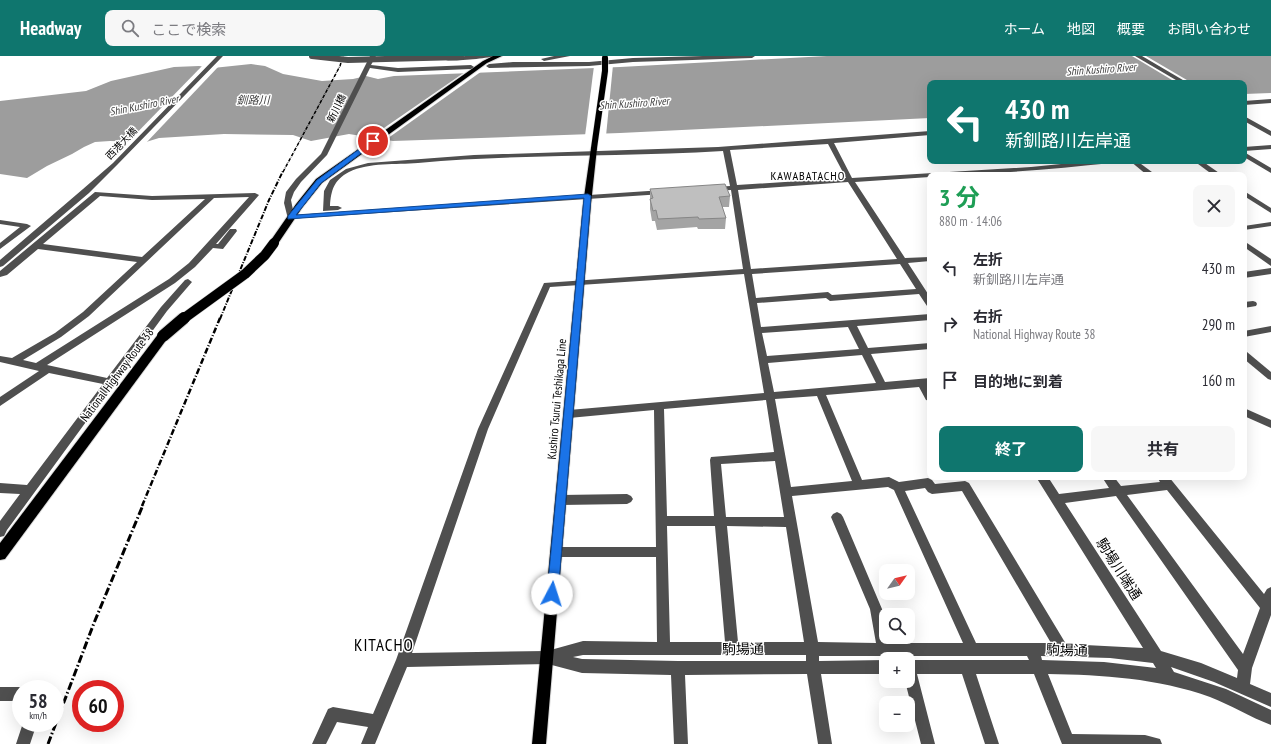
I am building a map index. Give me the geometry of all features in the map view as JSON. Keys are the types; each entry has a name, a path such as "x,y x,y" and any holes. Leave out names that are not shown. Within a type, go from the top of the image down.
{"highway":[{"name":"National Highway Route 38","path":"0,554 163,336 189,314 253,269 319,182 474,67 499,56"}],"main road":[{"name":"Kushiro Tsurui Teshikaga Line","path":"539,744 588,196 605,71 605,57"}],"street":[{"name":"西港大橋","path":"0,264 86,191 115,164 220,56"},
{"path":"312,56 348,60 491,56"},
{"path":"370,62 396,56"},
{"path":"507,65 567,56"},
{"path":"704,56 728,57"},
{"path":"489,66 589,64 634,60 752,56"},
{"path":"1138,56 1180,80"},
{"path":"370,62 464,60 472,57"},
{"path":"370,62 398,70 474,67"},
{"name":"新川橋","path":"291,217 288,199 292,189 324,155 370,62"},
{"path":"1247,103 1271,101"},
{"path":"1247,120 1271,134"},
{"path":"508,202 500,199 484,199 326,208 328,188 338,177 348,170 360,167 433,159 594,151 726,149 831,143 927,133"},
{"path":"831,143 850,180 927,300"},
{"path":"1247,149 1271,147"},
{"path":"726,149 734,188 757,330 770,396 812,648 813,666 825,744"},
{"path":"1247,156 1271,171"},
{"path":"1027,164 1036,172"},
{"path":"974,172 1032,168 1061,164"},
{"path":"1137,164 1148,172"},
{"path":"1202,164 1214,172"},
{"path":"708,190 927,175"},
{"path":"291,217 675,191"},
{"path":"0,274 4,273 98,194 152,198 255,195 192,265 172,281 37,367"},
{"path":"1247,195 1271,211"},
{"path":"13,362 58,335 74,323 212,196"},
{"path":"0,222 27,226 0,247"},
{"path":"1247,228 1271,224"},
{"path":"210,246 220,247 233,231"},
{"path":"36,246 144,260"},
{"path":"1247,247 1271,263"},
{"path":"368,744 402,660 483,429 547,285 927,259"},
{"path":"1247,275 1271,271"},
{"path":"0,532 2,527 164,309 188,282"},
{"path":"752,301 828,295 830,298 921,291"},
{"path":"1247,305 1253,304"},
{"path":"757,330 927,317"},
{"path":"851,324 882,386"},
{"path":"1247,333 1271,329"},
{"path":"763,360 927,346"},
{"path":"1247,357 1271,378"},
{"path":"0,359 110,382"},
{"path":"0,402 48,369"},
{"path":"569,414 925,382"},
{"path":"820,392 859,485"},
{"path":"659,405 664,649"},
{"path":"1247,413 1271,424"},
{"path":"732,649 715,460 779,456"},
{"name":"駒場川端通","path":"1044,480 1170,678"},
{"path":"1110,480 1245,668"},
{"path":"1057,499 1118,492 1166,481 1269,607"},
{"path":"785,492 889,482 898,487 972,649"},
{"path":"898,487 928,483 932,489 965,486 1062,650"},
{"path":"0,488 30,490"},
{"path":"561,500 626,499"},
{"path":"837,517 876,609 884,649"},
{"path":"661,522 790,522"},
{"path":"556,552 662,552"},
{"path":"1243,688 1245,668 1269,607 1271,593"},
{"name":"駒場通","path":"547,658 583,648 1030,649 1131,653 1158,657 1182,664 1271,700"},
{"path":"1030,649 1068,742 1145,742 1156,744"},
{"path":"402,660 547,658"},
{"name":"駒場通","path":"547,658 582,666 678,668 813,666 879,667"},
{"name":"駒場通","path":"915,667 1110,668 1170,678 1213,691 1250,706 1271,718"},
{"path":"967,667 992,744"},
{"path":"678,668 681,744"},
{"path":"913,688 928,744"},
{"path":"0,694 12,694"},
{"path":"319,744 333,714 377,722"},
{"path":"23,744 27,732"}],"water":[{"name":"釧路川","path":"827,56 1271,56 1271,93 1247,94 1247,80 927,80 927,118 620,133 393,141 349,134 311,141 293,135 224,134 159,138 146,142 95,142 47,166 27,178 0,174 0,101 86,91 111,81 174,67 199,66 213,68 251,64 265,66 283,74 322,81 353,79 366,76 378,79 394,76 620,67"}],"pier":[{"path":"1132,56 1146,56 1187,80 1172,80"},
{"path":"203,65 219,66 145,144 127,143"},
{"path":"613,65 606,136 585,136 594,66"},
{"path":"482,71 384,141 368,139 465,72"}],"building":[{"path":"725,184 730,196 719,197 726,218 699,219 698,217 658,219 656,210 653,211 650,199 653,198 650,189"}],"railway":[{"path":"283,172 340,66 343,56"},
{"path":"220,319 269,200 283,171"},
{"path":"142,506 220,318"},
{"path":"48,744 94,623 143,505"}],"district":[{"name":"KAWABATACHO","path":"808,176"},
{"name":"KITACHO","path":"384,645"}],"route":[{"path":"373,141 340,164 319,182 291,217 588,196 552,594"}],"water label":[{"name":"Shin Kushiro River","path":"1101,69"},
{"name":"Shin Kushiro River","path":"634,103"},
{"name":"Shin Kushiro River","path":"144,105"}]}
